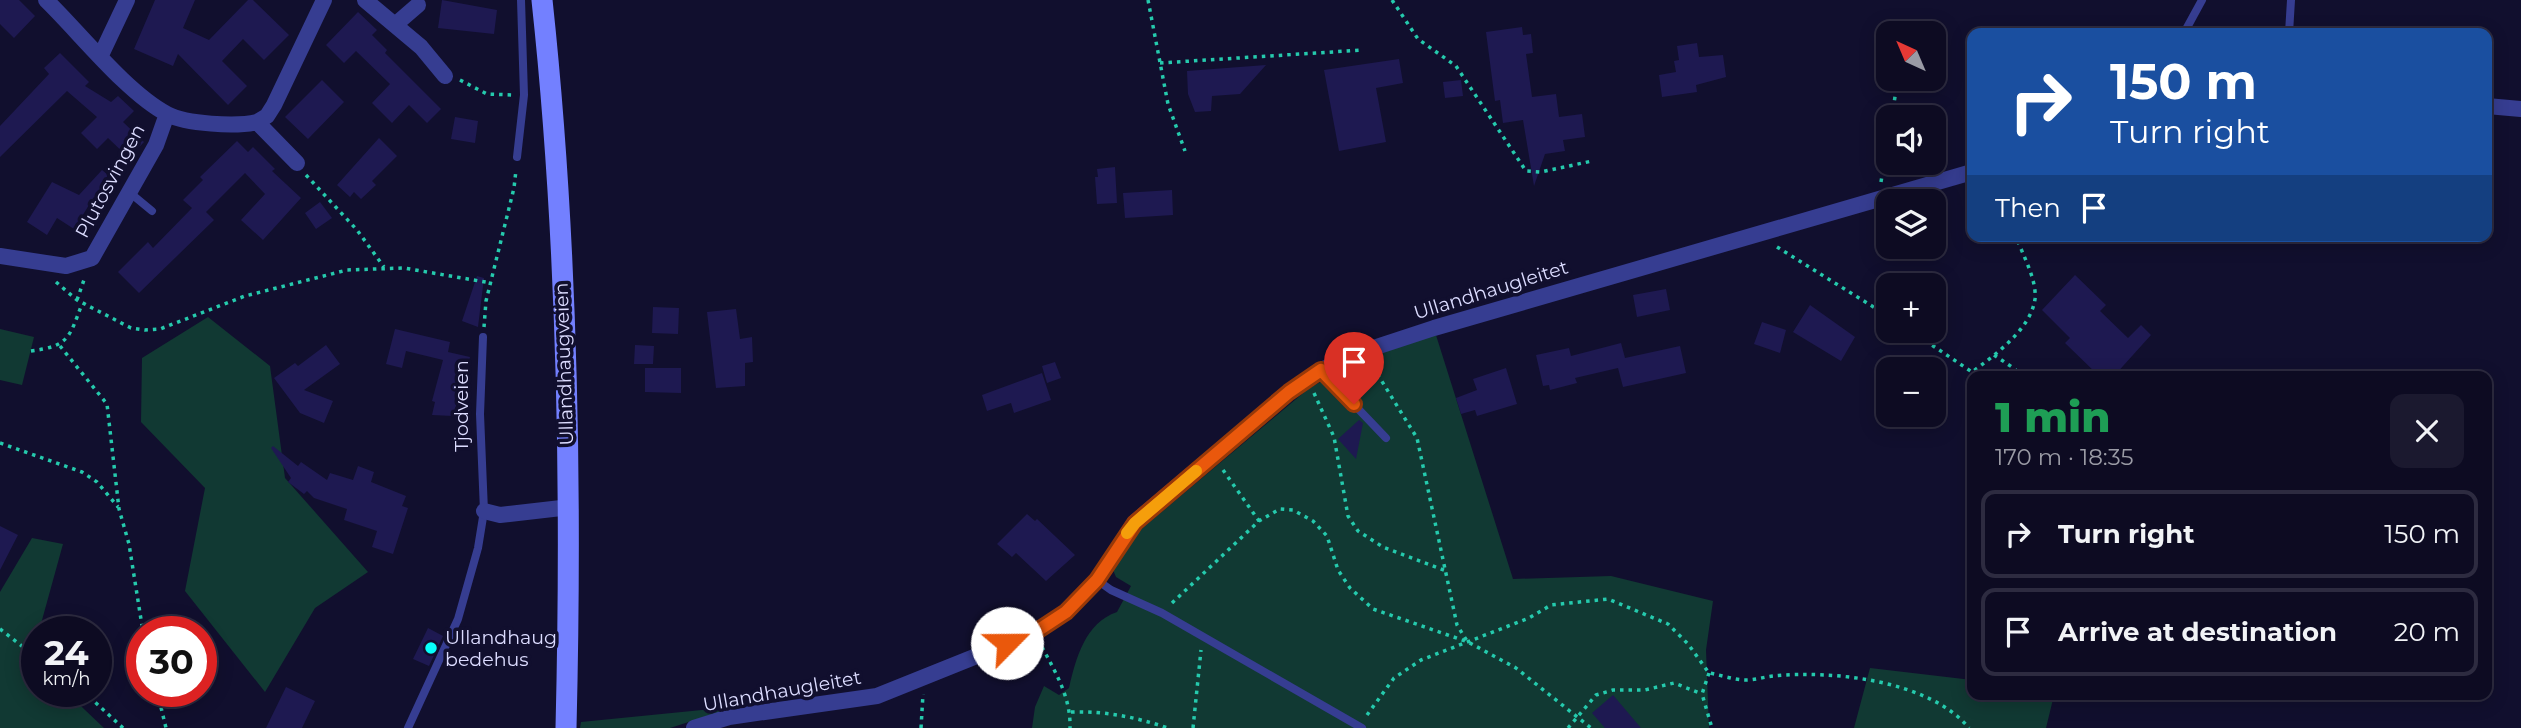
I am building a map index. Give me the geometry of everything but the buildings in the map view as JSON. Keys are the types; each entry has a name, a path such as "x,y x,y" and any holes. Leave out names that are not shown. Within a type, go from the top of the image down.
{"main road":[{"name":"Ullandhaugveien","path":"542,0 549,63 564,324 570,507 566,727"}],"street":[{"path":"46,0 136,90 167,114 182,119 243,125 257,122 267,116 324,0"},
{"path":"101,55 127,0"},
{"path":"365,0 396,24 445,76"},
{"path":"396,24 418,5"},
{"path":"2492,106 2521,109"},
{"name":"Plutosvingen","path":"0,256 66,266 92,258 156,145 167,114"},
{"path":"257,122 297,163"},
{"name":"Ullandhaugleitet","path":"1909,189 1967,173"},
{"name":"Ullandhaugleitet","path":"694,728 729,718 861,701 1034,633 1066,612 1097,580 1135,523 1315,375 1364,351 1876,198"},
{"path":"484,511 500,515 570,507"}],"lane":[{"path":"517,157 524,95 521,0"},
{"path":"2187,28 2202,0"},
{"path":"2289,28 2291,0"},
{"path":"130,192 152,211"},
{"name":"Tjodveien","path":"408,728 458,619 476,558 484,511 480,414 484,337"},
{"path":"1315,375 1387,438"},
{"path":"1097,580 1111,590 1162,613 1361,727"}],"path":[{"path":"1148,0 1168,104 1185,151"},
{"path":"1392,0 1418,38 1456,66 1526,171 1542,172 1592,161"},
{"path":"1160,63 1363,50"},
{"path":"445,76 488,94 524,95"},
{"name":"Tjodveien","path":"484,337 486,301 514,188 517,157"},
{"path":"297,163 357,230 384,267"},
{"path":"1769,230 1774,246 1876,309"},
{"path":"1973,371 1994,355 2029,318 2035,297 2017,242"},
{"path":"33,261 82,303 131,328 160,329 245,296 347,270 384,267 491,284"},
{"path":"31,351 60,346 70,335 82,303"},
{"path":"1929,343 1971,371"},
{"path":"60,346 107,404 119,509 129,544 141,616"},
{"path":"1364,351 1417,438 1457,625 1468,642"},
{"path":"1994,355 2016,371"},
{"path":"1315,375 1334,437 1348,516 1358,531 1383,547 1446,571"},
{"path":"0,443 82,472 97,482 119,509"},
{"path":"1214,457 1259,521"},
{"path":"1162,613 1259,521 1280,509 1293,510 1313,521 1327,536 1338,570 1350,588 1373,609 1468,642 1516,668 1591,728"},
{"path":"1361,727 1394,677 1421,660 1551,605 1608,599 1668,624 1688,644 1709,673 1745,680 1774,676 1853,678 1900,687 1933,699 1969,728"},
{"path":"0,629 21,645"},
{"path":"1034,633 1065,692 1071,712 1070,728"},
{"path":"1193,728 1203,636"},
{"path":"1709,673 1702,694 1712,728"},
{"path":"921,728 925,675"},
{"path":"1568,728 1595,695 1614,690 1645,690 1674,683 1702,694"},
{"path":"100,707 123,728"},
{"path":"161,707 166,728"},
{"path":"1071,712 1099,711 1132,716 1168,728"}],"green space":[{"path":"208,317 270,366 285,478 368,572 315,608 265,692 217,631 217,616 205,616 185,591 205,488 141,422 142,358"},
{"path":"0,329 34,337 22,385 0,380"},
{"path":"1435,332 1513,579 1611,576 1713,601 1706,650 1709,728 1032,728 1035,707 1044,686 1059,695 1069,688 1079,654 1090,633 1106,617 1117,612 1131,586 1116,577 1113,570 1139,531 1308,389 1357,361"},
{"path":"32,538 63,544 43,616 21,616 21,707 82,707 104,728 0,728 0,592"},
{"path":"1870,668 1967,679 1967,700 2053,700 2046,728 1854,728"},
{"path":"722,708 723,711 670,728 580,728 581,722"}],"slow traffic":[{"path":"1127,533 1196,471"}],"place":[{"name":"Ullandhaug bedehus","path":"431,648"}],"route":[{"path":"1007,643 1034,633 1066,612 1097,580 1111,555 1135,523 1289,392 1321,370 1354,404"}]}
